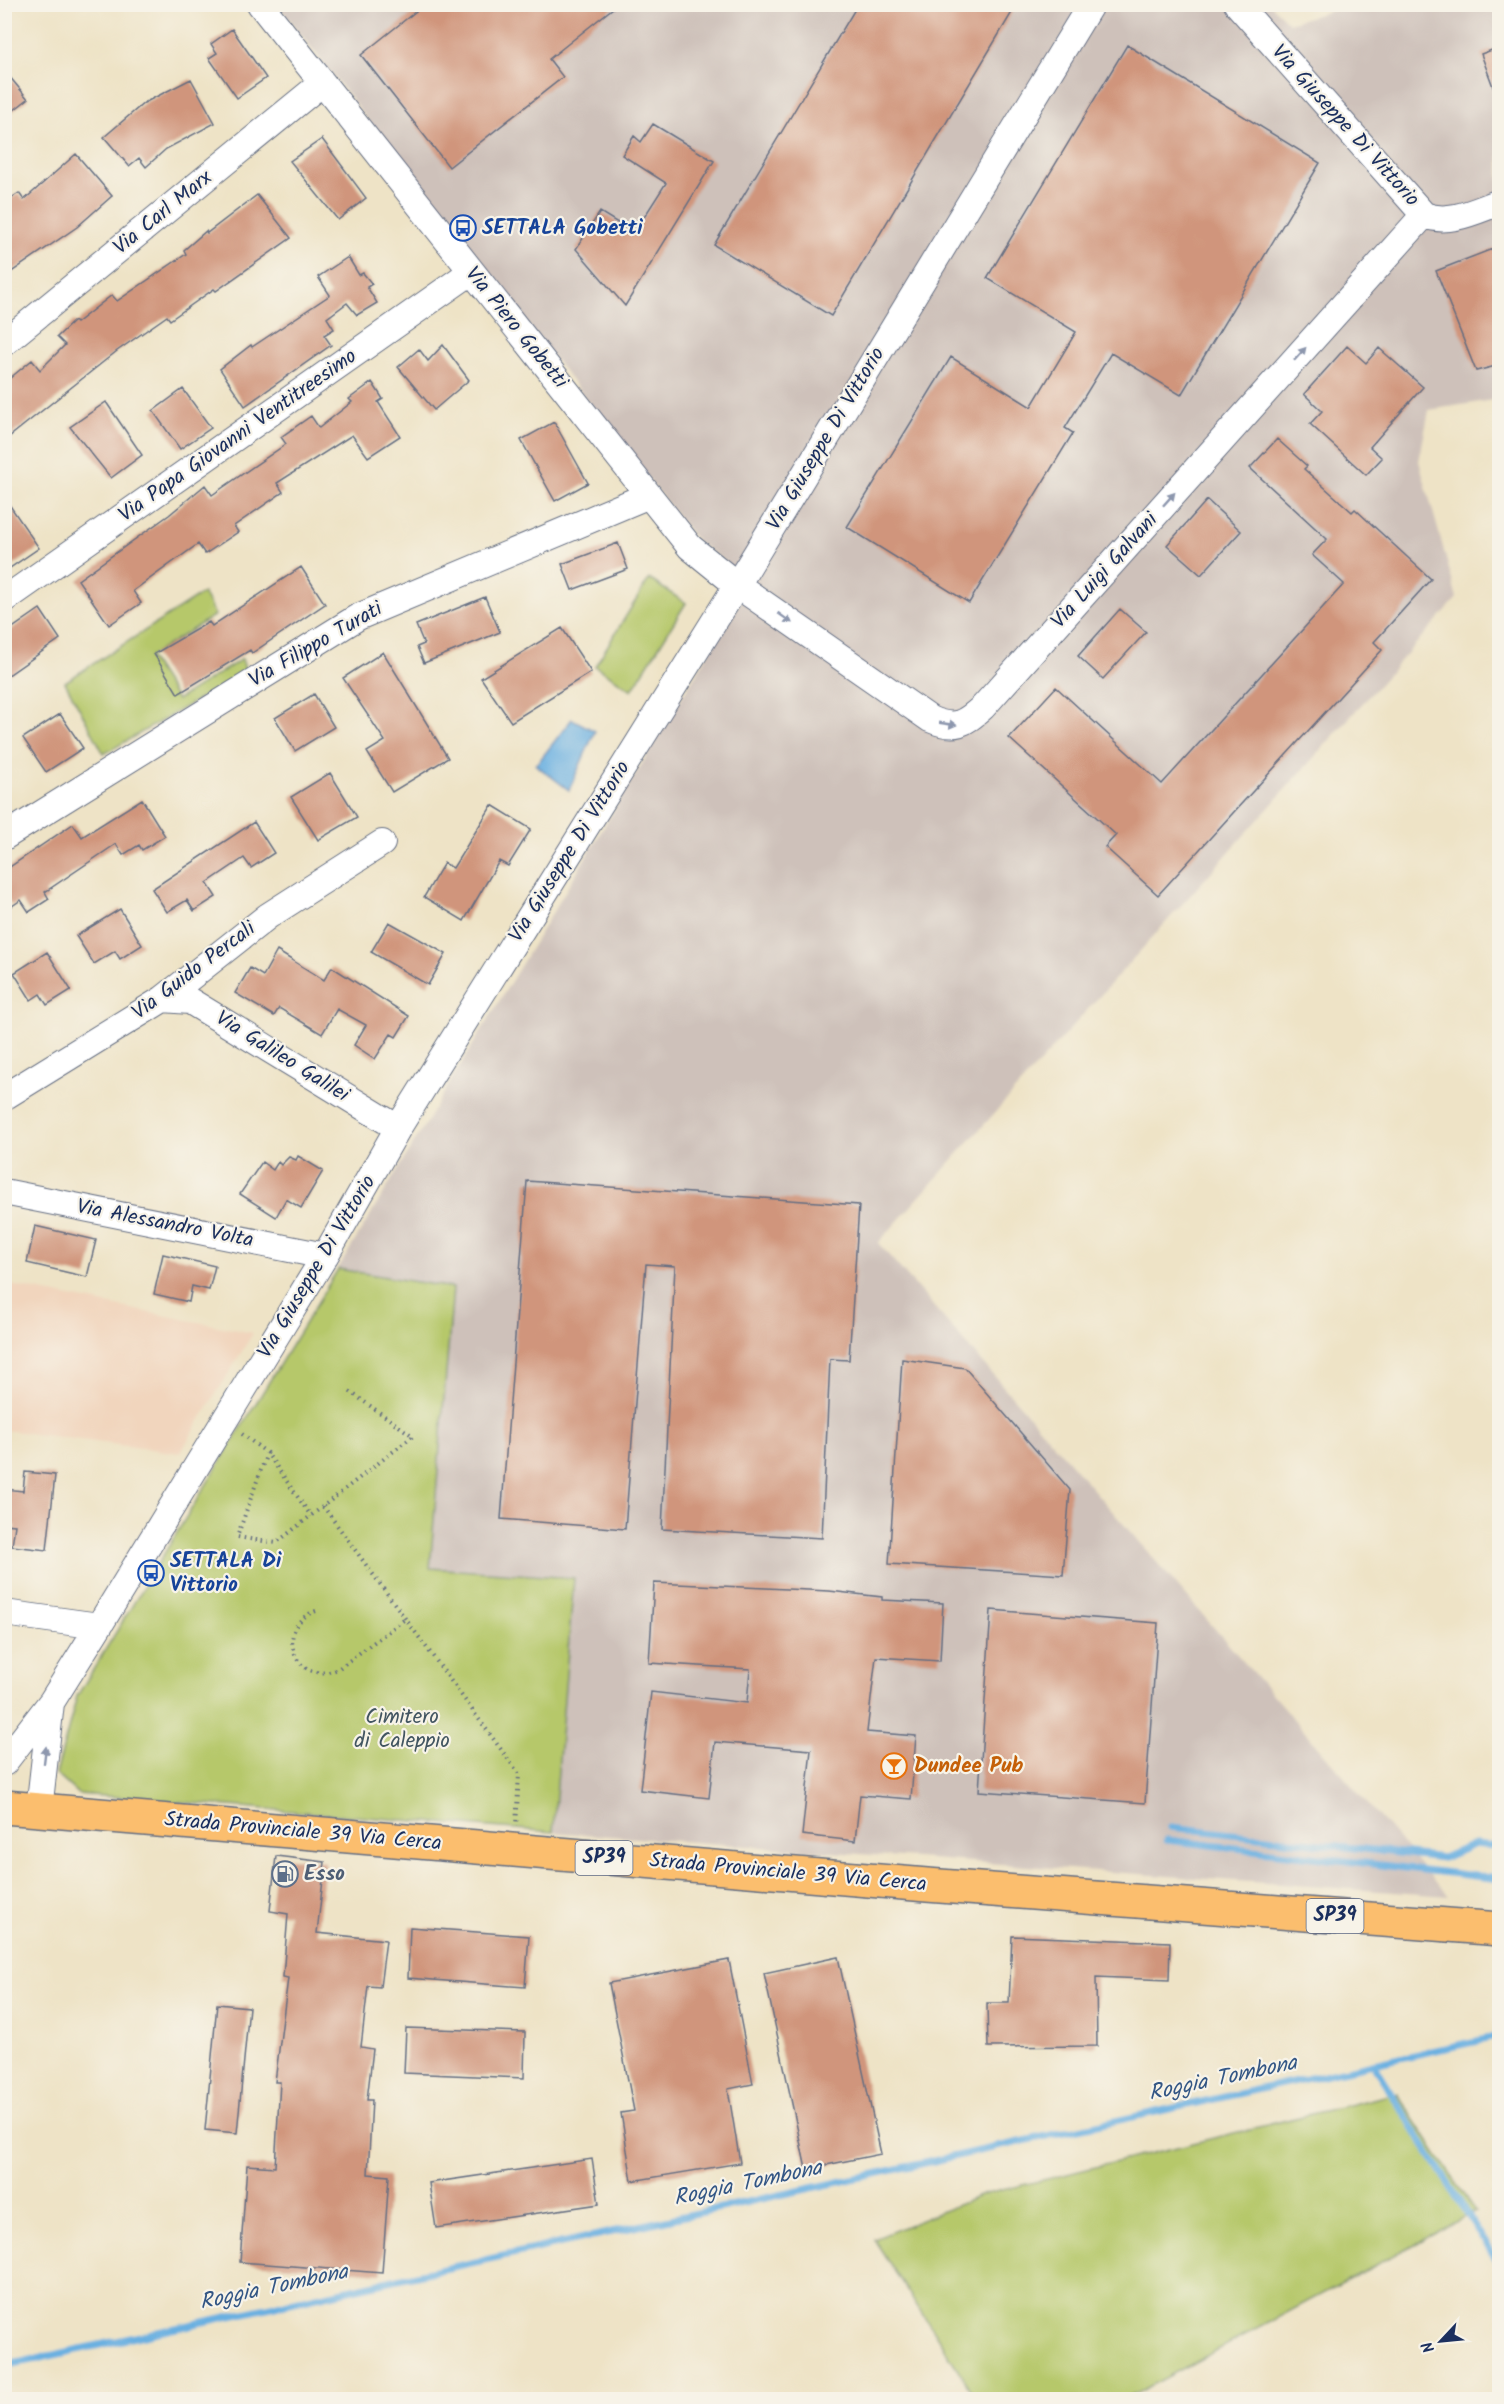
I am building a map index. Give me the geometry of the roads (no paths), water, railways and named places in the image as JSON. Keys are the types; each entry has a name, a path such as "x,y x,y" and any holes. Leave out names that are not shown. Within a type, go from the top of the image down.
{"main road":[{"name":"Strada Provinciale 39 Via Cerca","path":"4,1807 1500,1929"}],"street":[{"name":"Via Piero Gobetti","path":"260,4 690,547 737,585"},
{"name":"Via Giuseppe Di Vittorio","path":"4,1763 51,1701 99,1626 325,1256 398,1128 737,585 1092,4"},
{"name":"Via Giuseppe Di Vittorio","path":"1237,4 1424,214 1435,219 1447,219 1500,202"},
{"name":"Via Carl Marx","path":"4,343 322,83"},
{"name":"Via Luigi Galvani","path":"737,585 930,719 945,726 958,725 971,718 1424,214"},
{"name":"Via Papa Giovanni Ventitreesimo","path":"4,600 471,272"},
{"name":"Via Filippo Turati","path":"4,837 358,617 650,495"},
{"name":"Via Guido Percali","path":"4,1097 163,999 268,916 382,843"},
{"name":"Via Galileo Galilei","path":"163,999 190,1001 398,1128"},
{"name":"Via Alessandro Volta","path":"4,1192 325,1256"},
{"path":"4,1613 99,1626"},
{"name":"Via Giuseppe Di Vittorio","path":"39,1810 51,1701"}],"water":[{"path":"572,719 595,731 569,790 536,765"}],"waterway":[{"path":"1171,1827 1443,1858 1475,1844 1500,1847"},
{"path":"1167,1840 1500,1879"},
{"name":"Roggia Tombona","path":"4,2366 1500,2036"},
{"path":"1373,2064 1500,2266"}],"place":[{"name":"SETTALA Gobetti","path":"463,228"},
{"name":"SETTALA Di Vittorio","path":"151,1573"},
{"name":"Dundee Pub","path":"894,1766"},
{"name":"Esso","path":"285,1874"}],"park label":[{"name":"Cimitero di Caleppio","path":"402,1729"}]}
